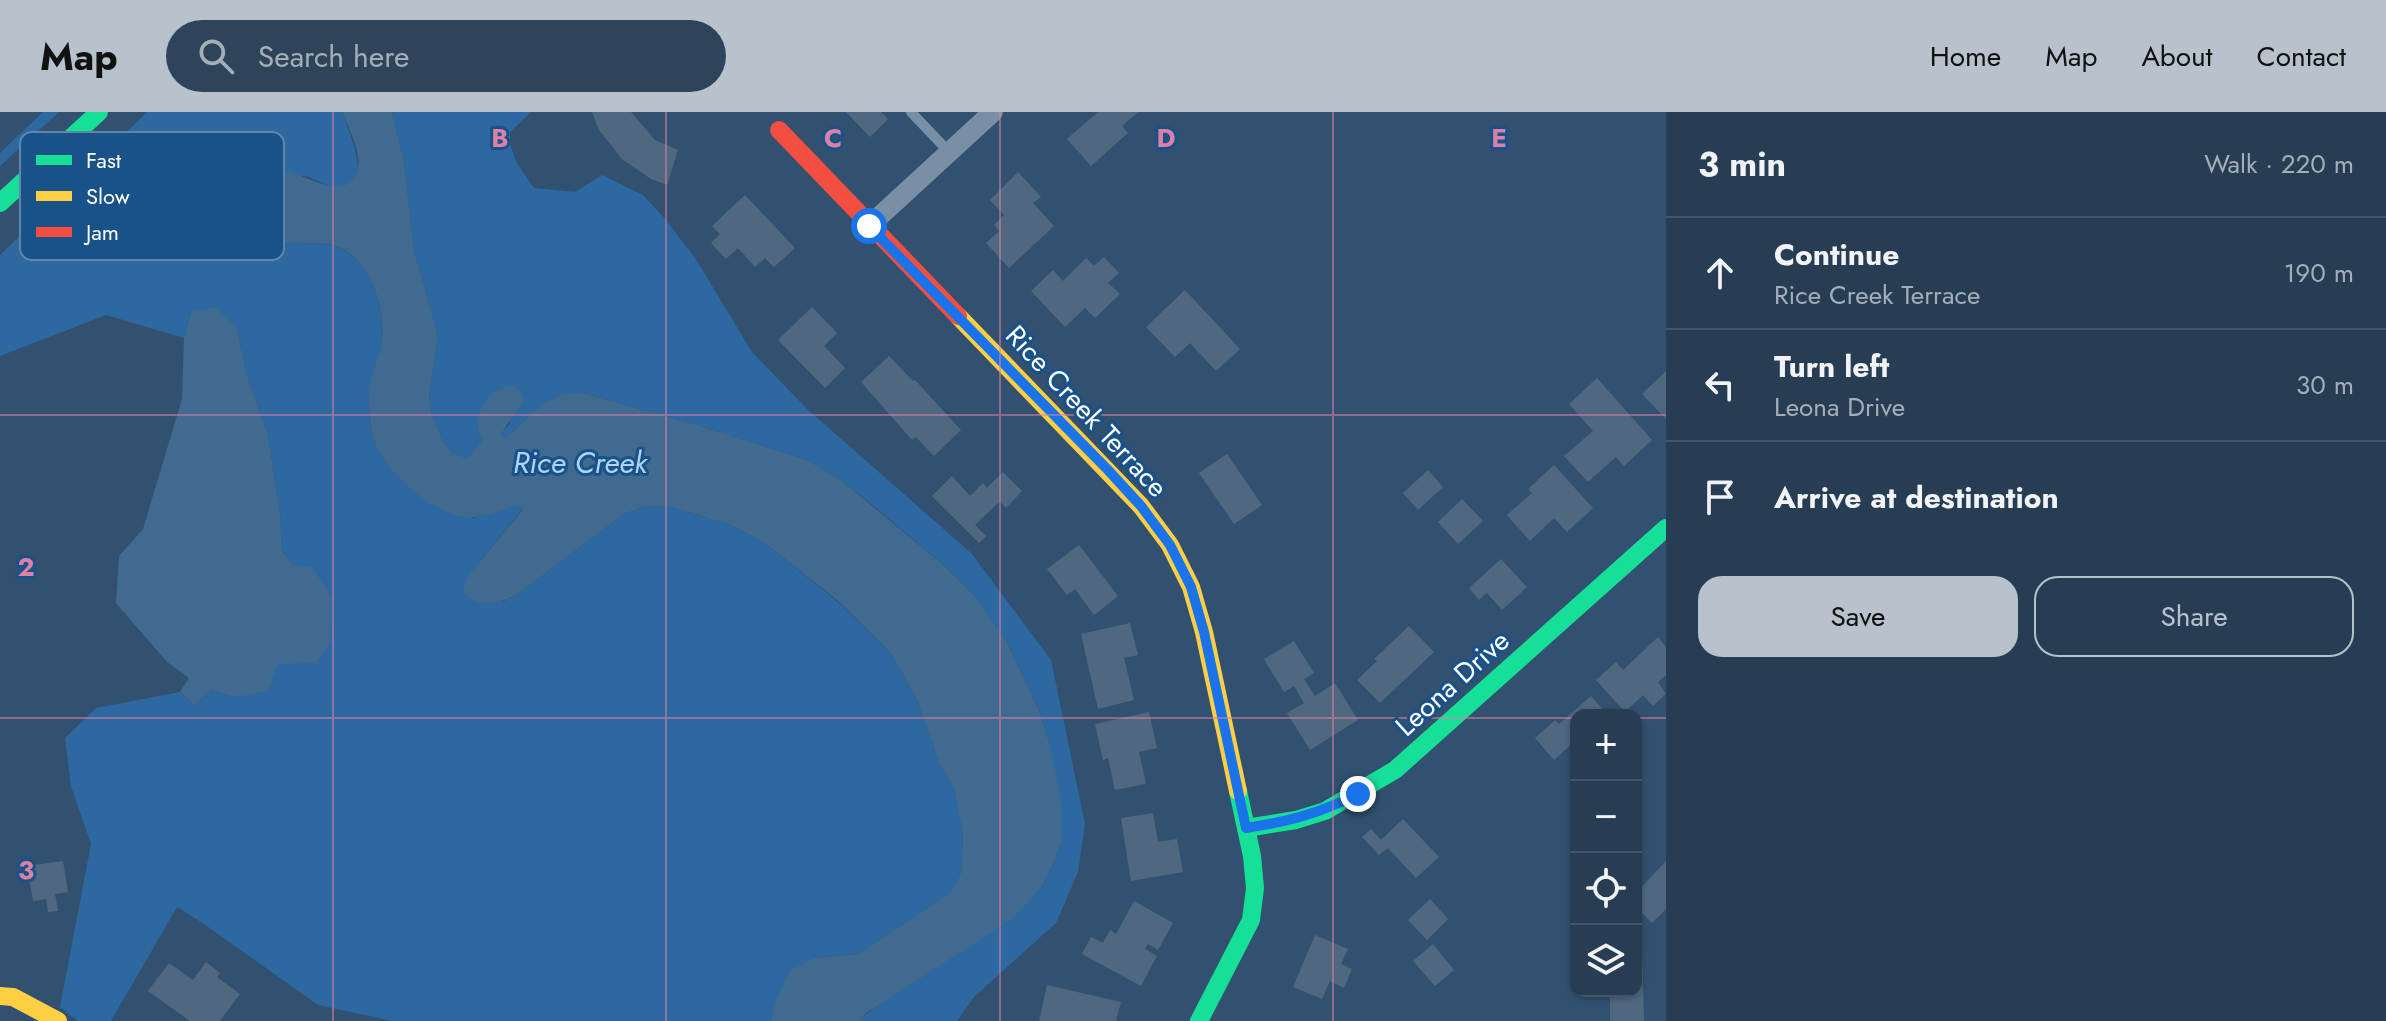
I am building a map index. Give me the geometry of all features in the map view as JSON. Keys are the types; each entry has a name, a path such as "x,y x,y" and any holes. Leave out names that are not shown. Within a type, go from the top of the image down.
{"street":[{"path":"77,132 99,112"},
{"path":"869,226 993,112"},
{"name":"Rice Creek Terrace","path":"779,130 1124,488 1170,545 1191,587 1204,632 1246,828 1255,888 1251,920 1199,1021"},
{"path":"0,203 20,185"},
{"name":"Leona Drive","path":"1246,828 1323,812 1395,770 1666,528"},
{"path":"0,996 13,997 58,1021"}],"lane":[{"path":"911,112 949,152"}],"shaded area":[{"path":"43,112 59,112 37,132 22,132"},
{"path":"147,112 342,112 354,145 358,171 355,181 348,187 334,187 305,176 284,178 284,132 126,132"},
{"path":"392,112 531,112 510,132 510,141 517,162 534,188 575,192 602,175 643,195 697,261 752,352 806,408 972,554 1051,660 1085,824 1078,872 1056,923 974,997 957,1021 860,1021 1041,888 1053,865 1062,840 1049,742 1040,713 1005,638 973,594 941,563 841,480 807,460 579,392 540,406 506,438 501,437 511,422 478,427 482,440 467,460 452,453 442,439 429,397 438,336 414,250 404,161"},
{"path":"20,134 20,148 0,166 0,153"},
{"path":"20,236 20,260 284,260 284,243 319,244 344,250 363,267 379,303 382,342 369,412 370,425 380,451 402,474 473,518 521,504 523,508 480,561 502,602 518,594 624,514 646,506 672,507 731,525 765,543 838,602 891,653 918,702 940,766 954,788 963,835 961,873 950,893 858,954 814,958 774,1006 771,1021 392,1021 318,1005 177,907 111,1021 78,1021 60,1007 91,844 71,786 65,738 96,708 180,692 194,705 211,690 236,697 293,565 282,551 280,513 268,435 246,372 237,328 191,312 184,338 106,315 0,356 0,255"}],"water":[{"name":"Rice Creek","path":"342,112 392,112 404,161 414,250 438,336 429,397 442,439 452,453 467,459 482,440 478,426 480,413 487,399 499,389 520,389 524,400 501,436 506,438 540,406 558,396 579,392 807,460 841,480 941,563 973,594 1005,638 1040,713 1061,798 1062,840 1053,865 1041,888 1012,919 866,1013 860,1021 771,1021 774,1006 790,970 814,958 858,954 950,893 961,873 963,835 954,788 940,766 918,702 891,653 838,601 765,543 731,525 672,507 646,506 624,514 518,594 503,601 483,603 463,591 468,576 523,509 521,505 480,516 459,516 428,502 400,478 379,450 370,424 369,388 381,347 382,321 370,279 354,257 336,246 284,243 284,170 327,185 338,187 347,184 355,177 359,162"},
{"path":"216,307 237,328 246,372 268,435 280,513 282,551 293,565 312,567 331,597 330,643 316,663 278,664 268,691 235,697 211,690 194,705 180,692 189,678 167,662 116,603 119,556 143,529 182,399 184,338 191,312"}],"building":[{"path":"592,112 631,112 655,140 678,150 667,185 651,179 622,159 599,130"},
{"path":"846,112 881,112 888,119 870,137"},
{"path":"1098,112 1138,112 1122,126 1128,133 1091,166 1067,139"},
{"path":"1018,172 1041,197 1033,203 1054,226 1009,268 986,243 999,231 994,225 1004,215 990,200"},
{"path":"745,195 795,248 774,267 765,258 755,267 738,248 726,259 711,243 720,234 712,226"},
{"path":"1104,257 1119,273 1108,283 1120,294 1095,318 1085,308 1065,327 1031,291 1053,270 1063,281 1086,258 1094,266"},
{"path":"1185,290 1240,349 1216,371 1190,343 1175,357 1146,327"},
{"path":"812,307 837,333 824,346 845,368 825,388 778,340"},
{"path":"889,356 961,430 934,456 916,437 912,440 861,382"},
{"path":"1666,371 1666,419 1642,394"},
{"path":"1597,378 1652,440 1624,466 1616,457 1588,482 1564,456 1593,431 1569,404"},
{"path":"1227,454 1262,505 1234,524 1199,473"},
{"path":"1554,465 1593,508 1567,532 1554,518 1530,541 1507,515 1532,493 1528,489"},
{"path":"1428,470 1443,487 1418,510 1403,493"},
{"path":"1003,472 1022,491 1006,508 1000,501 975,525 986,536 979,543 932,496 952,476 970,496 983,483 987,488"},
{"path":"1462,499 1483,521 1458,544 1438,522"},
{"path":"1079,545 1118,596 1094,615 1075,589 1067,595 1047,569"},
{"path":"1501,559 1527,587 1502,610 1487,593 1479,600 1469,588"},
{"path":"1130,623 1138,655 1124,658 1134,700 1098,709 1081,634"},
{"path":"1409,626 1434,652 1380,703 1357,680"},
{"path":"1658,637 1666,647 1666,675 1658,682 1666,694 1653,706 1643,695 1628,709 1622,709 1596,680 1616,662 1623,670"},
{"path":"1294,641 1314,673 1304,679 1315,696 1335,683 1358,720 1310,750 1287,713 1304,703 1294,686 1284,692 1264,659"},
{"path":"1591,696 1603,709 1576,709"},
{"path":"1149,712 1157,748 1139,752 1146,784 1115,790 1108,758 1103,760 1095,724"},
{"path":"1570,714 1570,746 1554,760 1535,738 1555,720 1559,724"},
{"path":"1153,813 1158,842 1177,839 1183,872 1131,881 1121,818"},
{"path":"1403,819 1439,857 1416,878 1388,848 1379,855 1362,837 1371,829 1381,840"},
{"path":"63,861 68,892 55,894 58,911 48,912 46,899 33,901 27,866"},
{"path":"1666,861 1666,909 1652,923 1642,913 1642,887"},
{"path":"1430,899 1448,919 1427,940 1408,920"},
{"path":"1134,901 1173,923 1158,950 1148,944 1145,949 1157,956 1141,986 1082,954 1091,937 1103,943 1110,930 1116,934"},
{"path":"1315,935 1348,949 1341,964 1352,969 1344,988 1330,981 1322,999 1293,987"},
{"path":"1433,944 1454,970 1435,986 1413,961"},
{"path":"1642,951 1644,1021 1610,1021 1610,997 1642,997"},
{"path":"206,962 220,973 217,977 240,994 220,1021 190,1021 148,991 169,963 193,980"},
{"path":"1047,985 1121,1002 1116,1021 1039,1021"}],"traffic: fast":[{"path":"77,132 99,112"},
{"path":"0,203 20,185"},
{"path":"1246,828 1296,820 1325,811 1395,770 1666,528"},
{"path":"1199,1021 1251,920 1255,888 1252,856 1238,791"}],"traffic: slow":[{"path":"958,316 1141,506 1170,545 1191,587 1204,632 1238,791"},
{"path":"0,996 13,997 58,1021"}],"traffic: jam":[{"path":"779,130 958,316"}],"route":[{"path":"869,226 1108,470 1141,506 1170,545 1191,587 1204,632 1246,828 1323,812 1358,794"}]}
